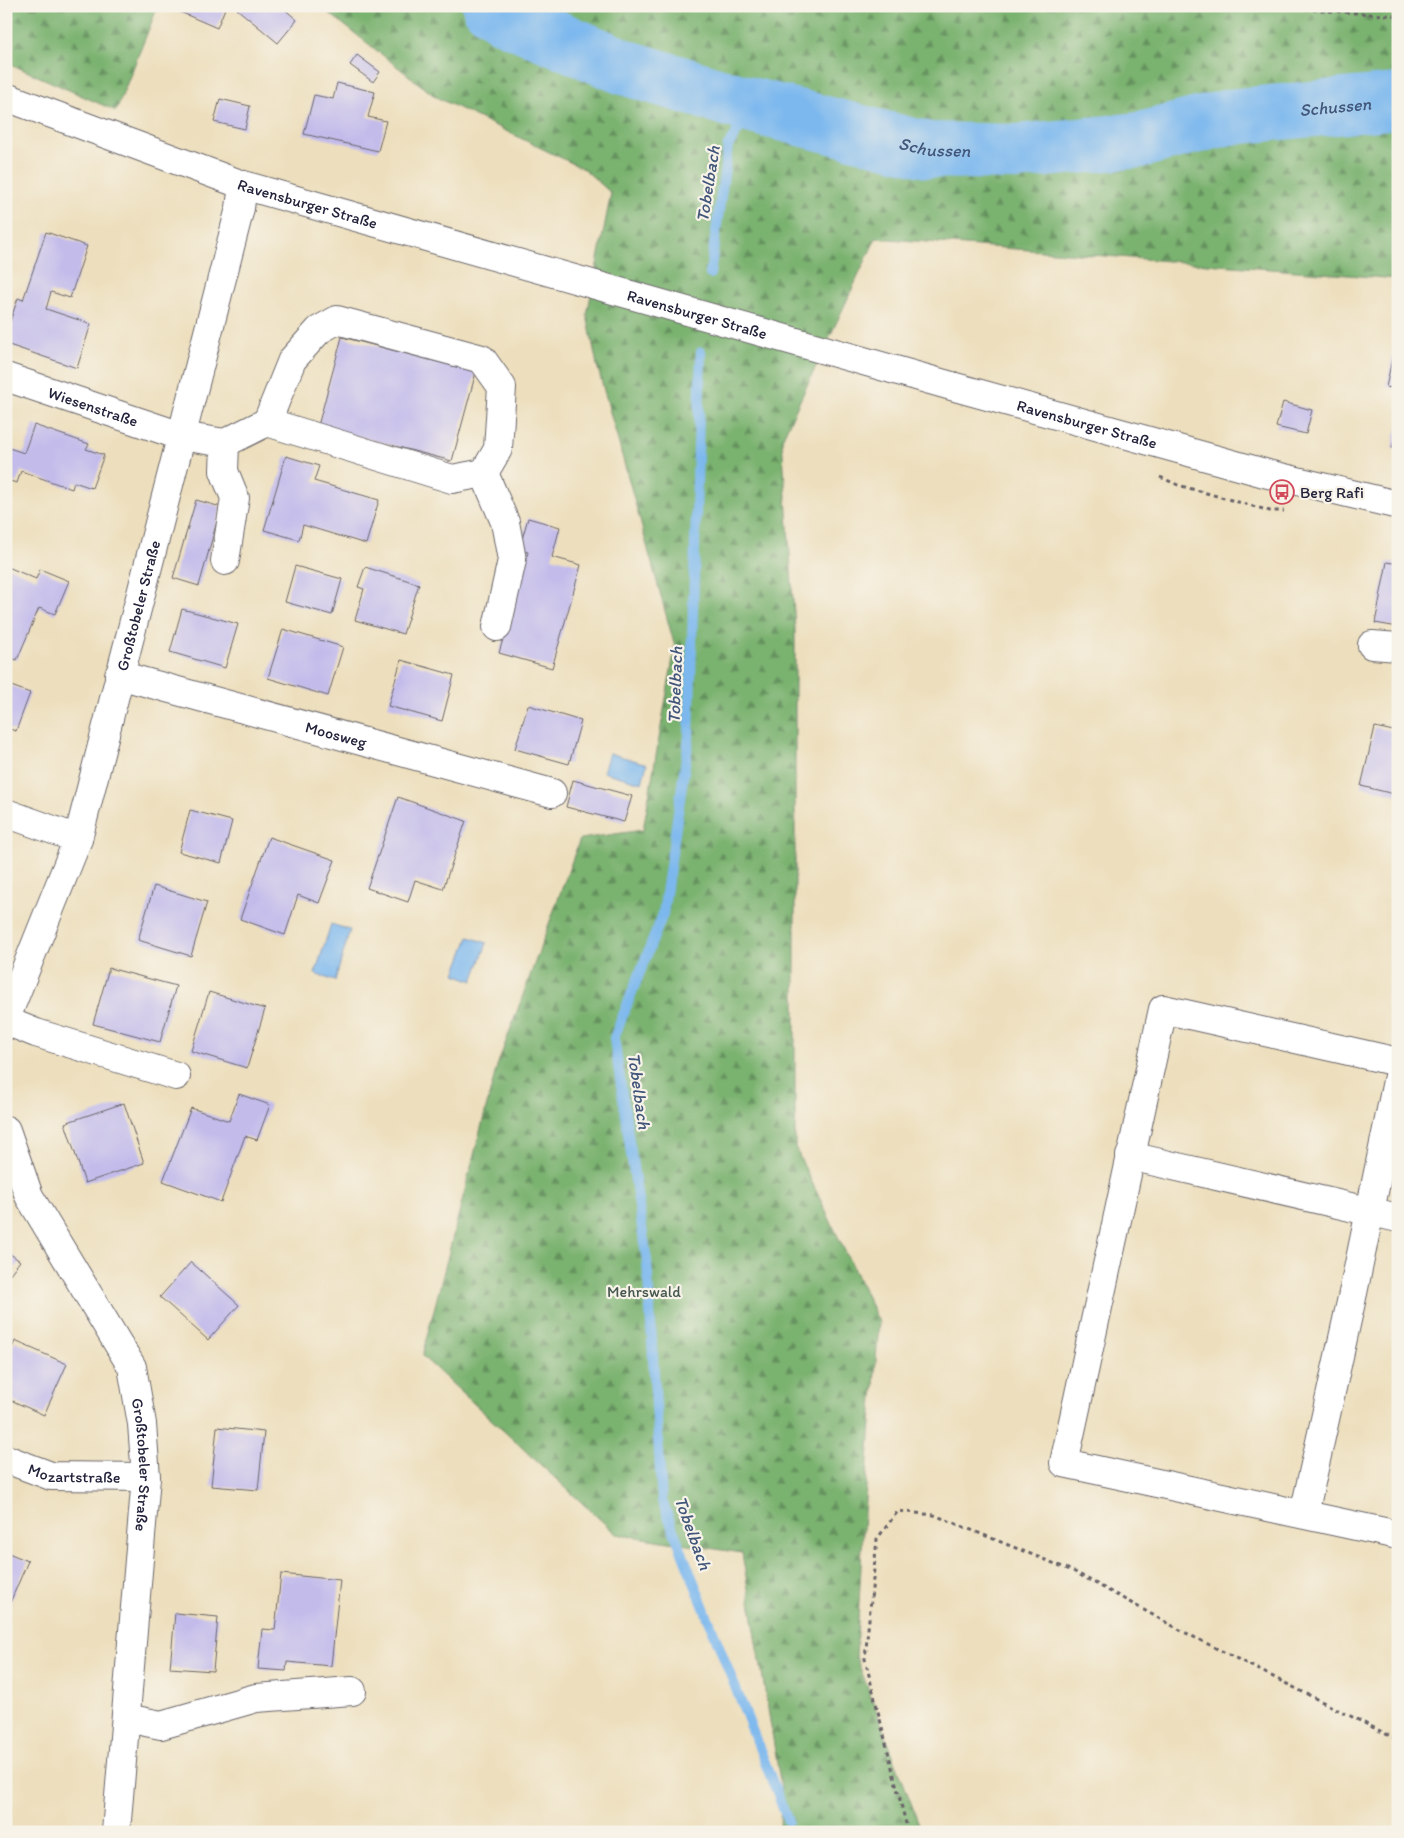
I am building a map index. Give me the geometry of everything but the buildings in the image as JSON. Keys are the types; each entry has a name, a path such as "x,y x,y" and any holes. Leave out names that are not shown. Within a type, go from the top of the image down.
{"street":[{"name":"Ravensburger Straße","path":"6,96 243,184 1268,474 1398,505"},
{"name":"Großtobeler Straße","path":"6,1020 78,839 240,208 243,184"},
{"path":"225,561 235,498 224,471 225,443 267,422 292,360 319,330 336,320 482,358 502,386 498,449 484,473 452,479 267,422"},
{"name":"Wiesenstraße","path":"6,377 181,436 225,443"},
{"path":"484,473 506,522 512,560 497,627"},
{"name":"Moosweg","path":"120,675 552,794"},
{"path":"6,813 78,839"},
{"path":"1398,1062 1163,1009 1064,1463 1398,1535"},
{"path":"6,1020 36,1033 176,1076"},
{"path":"1304,1514 1398,1076"},
{"name":"Großtobeler Straße","path":"6,1130 29,1196 132,1367 142,1424 146,1477 116,1832"},
{"path":"1130,1156 1398,1218"},
{"name":"Mozartstraße","path":"6,1459 51,1476 146,1477"},
{"path":"126,1718 161,1725 256,1698 352,1691"}],"path":[{"path":"1298,6 1302,8 1398,16"},
{"path":"908,1832 865,1659 876,1538 898,1510 934,1515 1073,1571 1182,1631 1398,1740"}],"green space":[{"path":"6,6 158,6 116,111 6,62"},
{"name":"Mehrswald","path":"320,6 1398,6 1398,279 876,238 782,439 795,628 795,1147 879,1322 864,1512 856,1657 922,1832 780,1832 781,1787 742,1553 616,1534 422,1356 497,1066 580,839 643,830 675,647 597,365 587,315 611,193 584,169 436,97"}],"water":[{"path":"609,753 647,764 642,783 603,772"},
{"path":"331,924 350,930 335,981 315,974"},
{"path":"469,937 487,943 473,981 455,974"}],"waterway":[{"name":"Schussen","path":"490,6 504,16 624,67 753,106 928,150 1016,152 1140,140 1229,117 1398,101"},
{"name":"Tobelbach","path":"710,274 728,146 753,106"},
{"name":"Tobelbach","path":"701,352 689,738 663,914 614,1038 647,1261 662,1501 788,1821"}],"place":[{"name":"Berg Rafi","path":"1282,492"}]}
